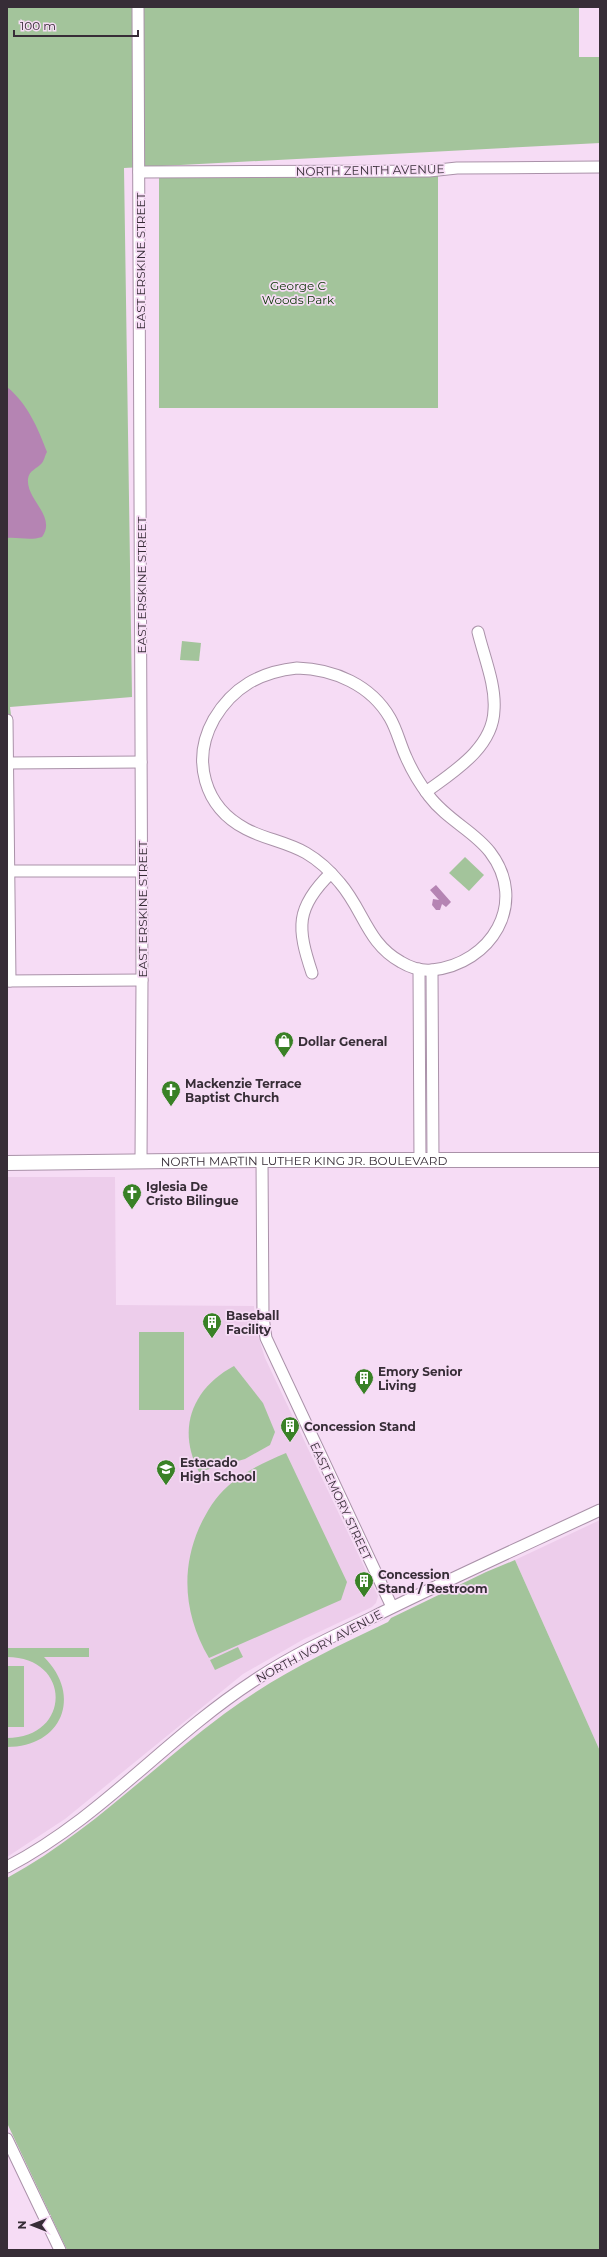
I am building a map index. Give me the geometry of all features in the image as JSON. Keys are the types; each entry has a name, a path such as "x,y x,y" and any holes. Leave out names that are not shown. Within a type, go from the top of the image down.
{"main road":[{"name":"NORTH MARTIN LUTHER KING JR. BOULEVARD","path":"7,1163 262,1160 600,1160"}],"street":[{"name":"EAST ERSKINE STREET","path":"138,7 142,980 141,1162"},
{"name":"NORTH ZENITH AVENUE","path":"139,172 429,171 457,168 600,167"},
{"path":"426,792 470,757 487,735 493,720 493,695 478,632"},
{"path":"297,668 319,670 344,677 370,695 390,717 405,757 426,792 447,816 477,839 491,853 501,874 505,895 501,921 486,946 461,963 432,970 419,969 403,963 382,949 370,934 352,900 331,874 308,854 297,848 241,826 212,799 203,775 203,754 210,728 230,696 250,682 283,669 297,668"},
{"path":"7,720 10,871 8,981 142,980"},
{"path":"9,763 141,762"},
{"path":"10,871 141,871"},
{"path":"312,973 303,940 303,913 313,891 331,874"},
{"path":"419,969 426,1161"},
{"path":"426,1161 432,970"},
{"name":"EAST EMORY STREET","path":"262,1160 263,1317 266,1338 392,1608"},
{"name":"NORTH IVORY AVENUE","path":"7,1867 58,1838 83,1820 207,1714 252,1681 304,1651 600,1510"},
{"path":"7,2139 60,2250"}],"shaded area":[{"path":"7,387 14,393 31,416 47,452 43,462 32,472 28,479 31,494 44,515 46,522 46,529 42,537 38,538 7,538"},
{"path":"436,885 451,902 446,907 442,904 440,910 436,910 432,905 433,899 439,900 430,890"},
{"name":"Estacado High School","path":"7,1177 115,1177 116,1305 254,1306 256,1329 265,1358 378,1596 376,1603 372,1607 304,1639 243,1674 65,1819 7,1857"},
{"path":"600,1520 600,1751 515,1560"}],"green space":[{"path":"7,7 579,7 579,57 600,57 600,143 124,168 132,697 10,707 11,715 7,715"},
{"name":"George C Woods Park","path":"438,174 438,408 159,408 159,175"},
{"path":"182,641 201,643 199,661 180,660"},
{"path":"465,857 484,875 469,891 449,873"},
{"path":"139,1332 184,1332 184,1410 139,1410"},
{"path":"234,1366 263,1403 275,1432 270,1445 245,1459 199,1472 192,1456 189,1440 189,1425 192,1411 208,1386 220,1375"},
{"path":"286,1453 347,1582 341,1600 209,1658 195,1627 190,1610 188,1594 187,1578 189,1561 199,1528 211,1506 228,1486 248,1471"},
{"path":"515,1560 600,1751 600,2250 67,2250 7,2123 7,1878 37,1861 92,1821 197,1735 243,1700 263,1687 325,1653 388,1622 391,1618 486,1572"},
{"path":"238,1647 243,1657 215,1670 210,1660"},
{"path":"7,1648 89,1648 89,1657 44,1657 56,1672 62,1688 64,1703 61,1717 53,1729 41,1738 26,1745 7,1747 7,1738 28,1735 44,1725 53,1712 56,1698 53,1683 44,1670 28,1660 7,1657"},
{"path":"7,1666 24,1666 24,1727 7,1727"}],"place":[{"name":"Dollar General","path":"284,1058"},
{"name":"Mackenzie Terrace Baptist Church","path":"171,1107"},
{"name":"Iglesia De Cristo Bilingue","path":"132,1210"},
{"name":"Baseball Facility","path":"212,1339"},
{"name":"Emory Senior Living","path":"364,1395"},
{"name":"Concession Stand","path":"290,1443"},
{"name":"Estacado High School","path":"166,1486"},
{"name":"Concession Stand / Restroom","path":"364,1598"}]}
